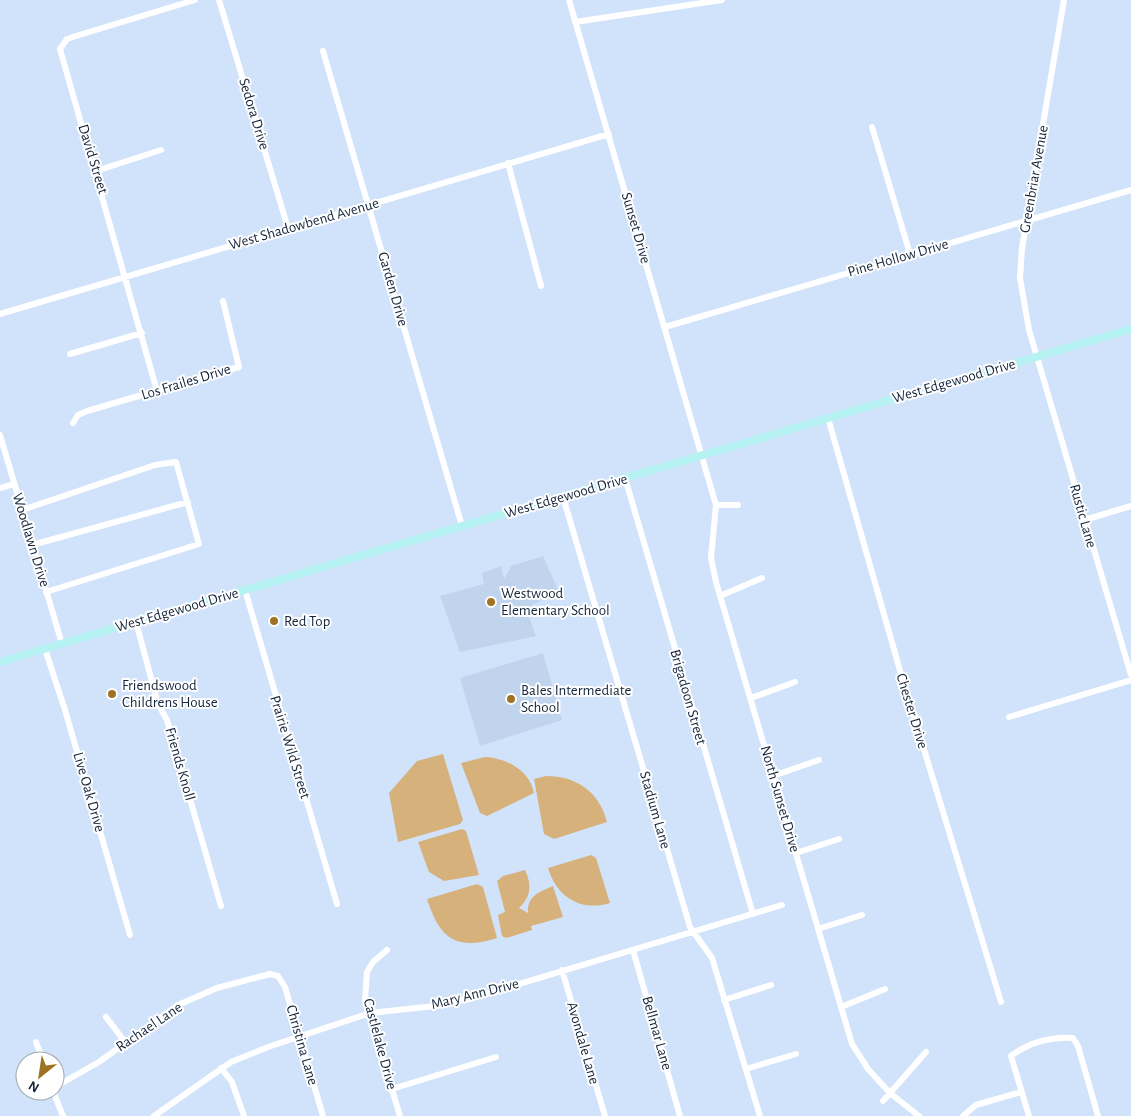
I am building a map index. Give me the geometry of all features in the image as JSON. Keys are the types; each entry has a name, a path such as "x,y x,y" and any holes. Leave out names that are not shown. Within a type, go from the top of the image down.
{"main road":[{"name":"West Edgewood Drive","path":"0,662 1131,329"}],"street":[{"name":"David Street","path":"158,391 60,49 63,43 78,35 195,0"},
{"name":"Sedora Drive","path":"220,0 288,228"},
{"name":"Sunset Drive","path":"569,0 702,456"},
{"path":"575,22 722,0"},
{"name":"Greenbriar Avenue","path":"1037,357 1029,330 1020,278 1026,220 1064,0"},
{"name":"Garden Drive","path":"323,51 462,526"},
{"path":"872,127 910,254"},
{"name":"West Shadowbend Avenue","path":"0,314 609,134"},
{"path":"96,171 161,150"},
{"path":"508,163 541,286"},
{"name":"Pine Hollow Drive","path":"665,327 1131,190"},
{"name":"Los Frailes Drive","path":"73,423 78,416 86,411 239,367 223,301"},
{"path":"70,354 142,333"},
{"name":"Rustic Lane","path":"1037,357 1131,675"},
{"name":"Chester Drive","path":"828,418 901,674 1000,1002"},
{"name":"Woodlawn Drive","path":"0,435 62,644"},
{"name":"North Sunset Drive","path":"702,456 716,505 711,558 720,596 852,1044 868,1069 890,1093 919,1116"},
{"path":"22,510 155,464 176,462 188,502 199,544 46,592"},
{"name":"Brigadoon Street","path":"625,478 753,914"},
{"path":"0,488 14,484"},
{"name":"Stadium Lane","path":"563,497 690,927 712,958 760,1116"},
{"path":"32,546 188,502"},
{"path":"716,505 738,505"},
{"path":"1084,520 1131,506"},
{"path":"720,596 762,578"},
{"name":"Prairie Wild Street","path":"245,590 337,904"},
{"name":"Friends Knoll","path":"136,622 158,704 167,720 221,906"},
{"name":"Live Oak Drive","path":"45,649 65,710 130,935"},
{"path":"1009,717 1131,680"},
{"path":"751,698 794,682"},
{"path":"773,776 819,760"},
{"path":"796,853 839,838"},
{"name":"Mary Ann Drive","path":"154,1116 221,1068 268,1047 300,1038 370,1013 435,1006 469,999 782,905"},
{"path":"818,929 862,915"},
{"name":"Castlelake Drive","path":"387,950 373,962 367,972 365,1000 400,1116"},
{"name":"Bellmar Lane","path":"633,950 680,1116"},
{"name":"Avondale Lane","path":"562,970 605,1116"},
{"name":"Rachael Lane","path":"65,1081 99,1062 178,1005 217,988 270,974 278,976"},
{"name":"Christina Lane","path":"278,976 285,987 323,1116"},
{"path":"724,1000 771,985"},
{"path":"841,1007 885,989"},
{"path":"106,1017 125,1042"},
{"path":"1029,1116 1011,1056 1021,1048 1058,1036 1073,1038 1078,1046 1098,1116"},
{"path":"36,1042 39,1051"},
{"path":"883,1100 926,1052"},
{"path":"746,1069 796,1054"},
{"path":"392,1089 496,1056"},
{"path":"221,1068 232,1082 244,1116"},
{"path":"963,1116 976,1105 1021,1092"},
{"path":"57,1101 63,1116"}],"shaded area":[{"name":"Westwood Elementary School","path":"543,556 559,592 526,608 536,636 460,652 440,596 484,584 482,573 501,566 504,579 511,566"},
{"name":"Bales Intermediate School","path":"543,653 562,720 480,746 460,678"},
{"path":"443,754 463,820 460,824 398,842 389,793 417,761"},
{"path":"485,757 501,760 516,767 528,778 534,793 487,816 480,813 461,763"},
{"path":"546,776 567,779 585,787 598,802 607,822 554,839 544,834 534,779"},
{"path":"462,829 466,831 479,875 444,881 429,872 418,842"},
{"path":"591,855 596,858 610,903 589,905 571,900 557,887 548,868"},
{"path":"525,870 529,881 529,890 526,900 519,908 528,913 528,907 535,895 553,886 563,917 531,926 532,930 506,938 502,936 498,915 505,912 497,881 503,876"},
{"path":"477,884 483,887 497,938 483,942 460,942 444,932 432,913 427,899"}],"place":[{"name":"Westwood Elementary School","path":"491,602"},
{"name":"Red Top","path":"274,621"},
{"name":"Friendswood Childrens House","path":"112,694"},
{"name":"Bales Intermediate School","path":"511,699"}]}
